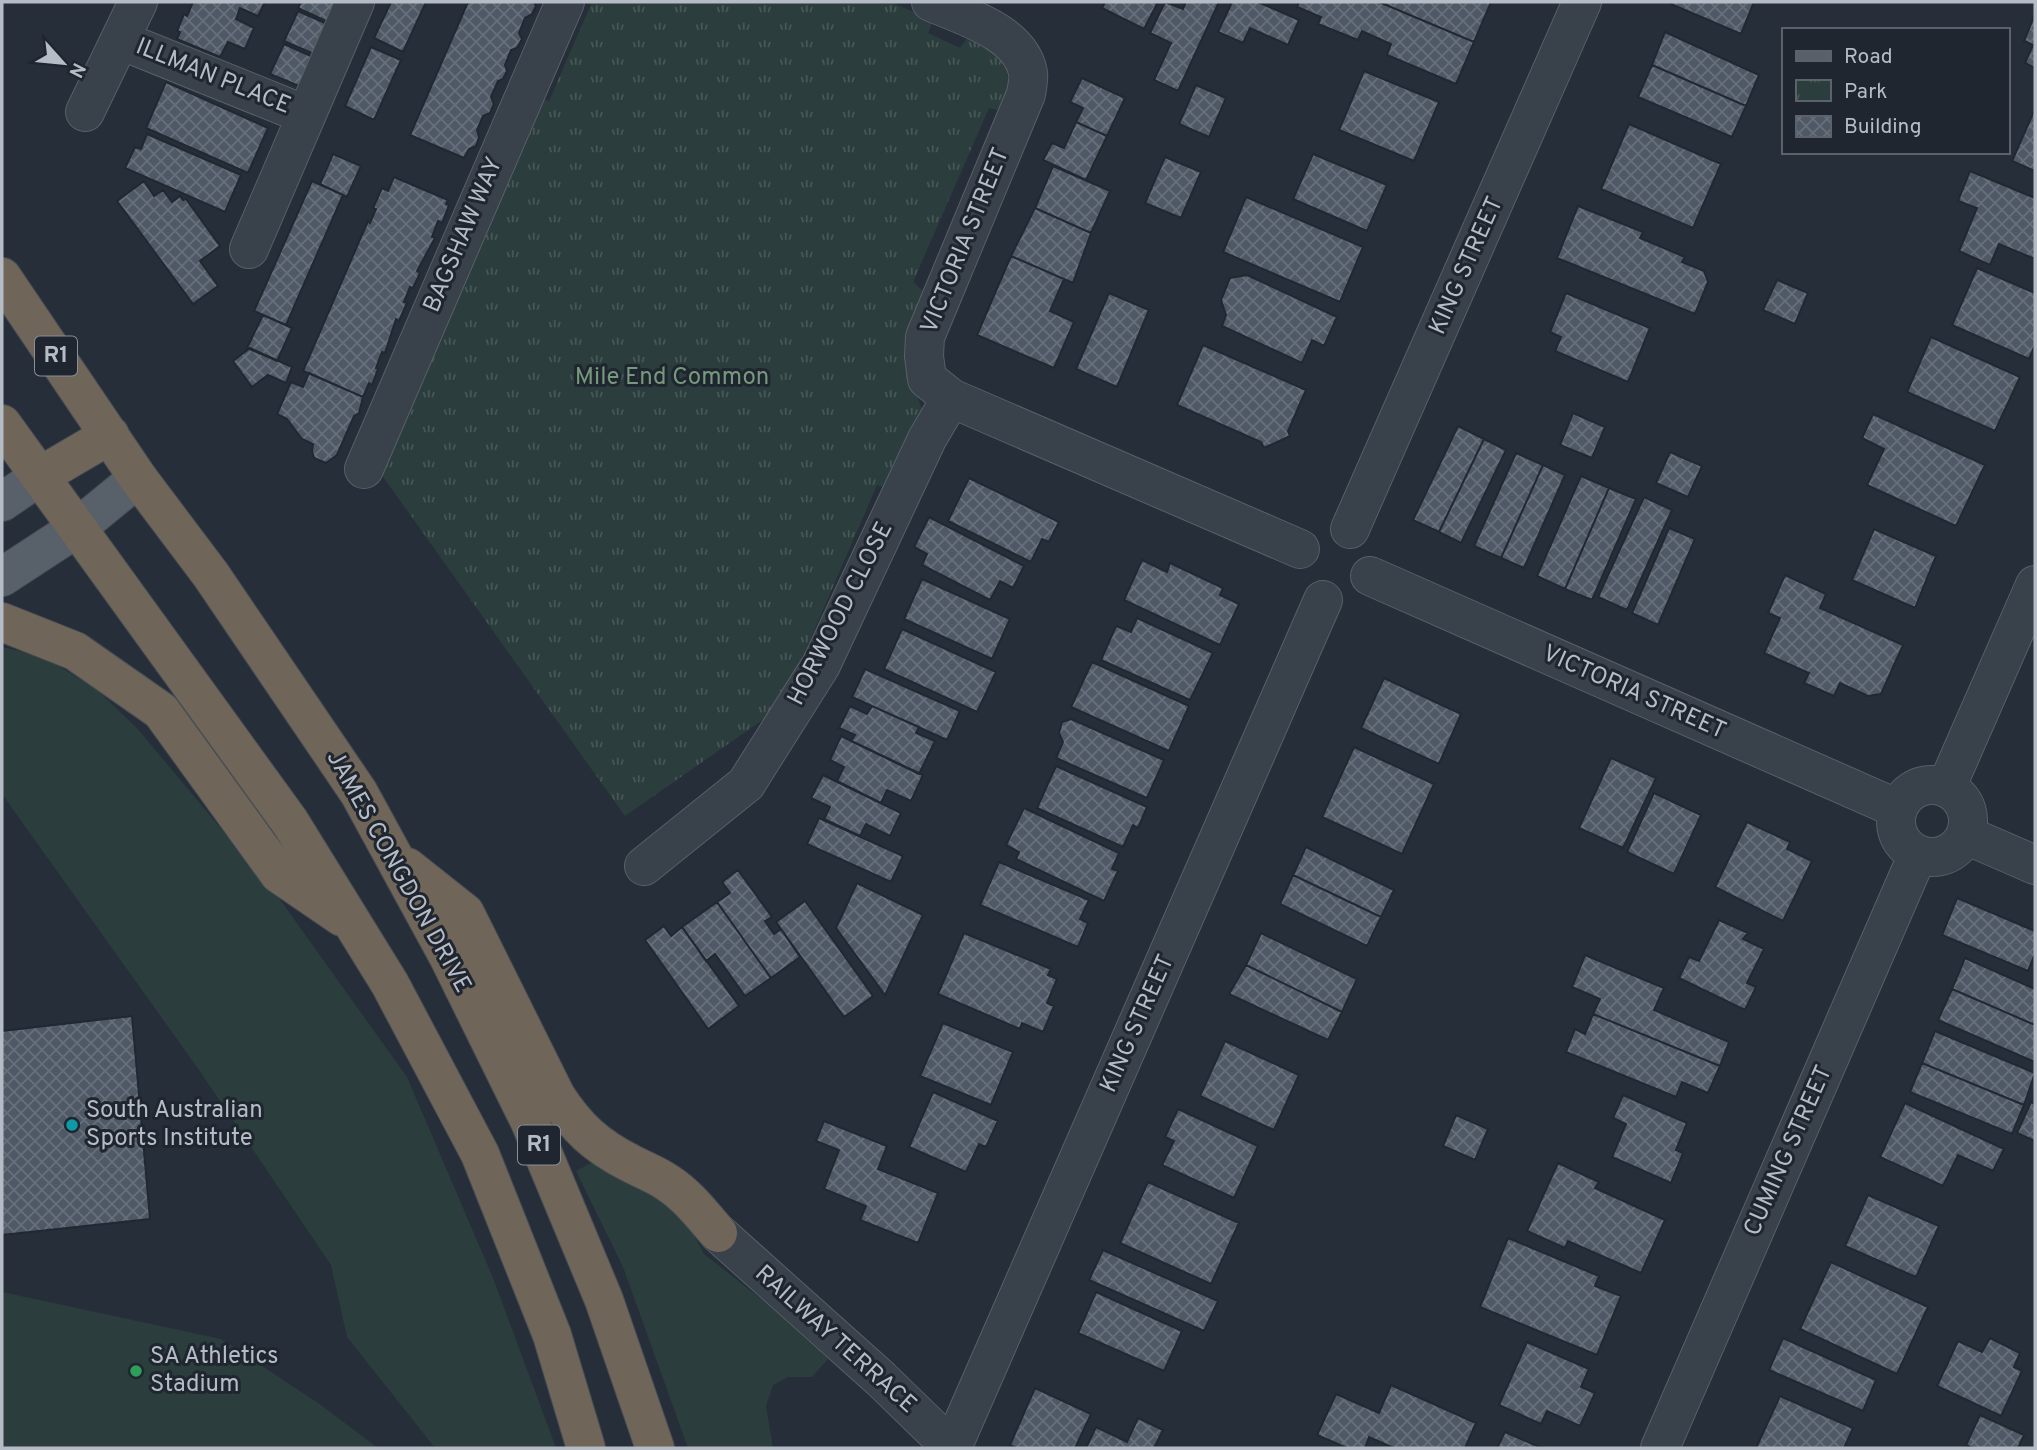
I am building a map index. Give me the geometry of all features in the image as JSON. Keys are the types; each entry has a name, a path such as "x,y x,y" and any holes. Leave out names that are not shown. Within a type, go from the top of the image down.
{"highway":[{"name":"JAMES CONGDON DRIVE","path":"2,277 138,478 211,575 359,793 449,958 530,1122 604,1300 654,1448"},
{"name":"R1","path":"2,424 290,822 390,984 480,1154 552,1335 586,1448"},
{"path":"40,476 110,435"},
{"path":"2,622 75,651 161,711 279,874 353,925"},
{"path":"392,855 465,913 556,1096 571,1118 585,1134 602,1146 667,1182 686,1196 718,1233"}],"main road":[{"path":"2,502 40,476"},
{"path":"2,578 77,528 138,478"}],"street":[{"path":"85,112 138,2"},
{"name":"ILLMAN PLACE","path":"248,249 355,2"},
{"name":"BAGSHAW WAY","path":"364,470 565,2"},
{"name":"VICTORIA STREET","path":"931,2 998,32 1016,48 1028,72 1026,94 925,337 927,379 951,398 1300,548"},
{"name":"KING STREET","path":"1350,529 1582,2"},
{"name":"ILLMAN PLACE","path":"120,40 306,115"},
{"name":"HORWOOD CLOSE","path":"644,866 746,784 821,665 927,439 951,398"},
{"path":"1331,526 1350,529 1363,539 1372,558 1370,576 1363,589 1345,600 1323,600 1306,589 1298,573 1300,548 1310,535 1331,526"},
{"name":"VICTORIA STREET","path":"1370,576 1898,810"},
{"path":"1947,788 2035,585"},
{"name":"KING STREET","path":"952,1448 1323,600"},
{"path":"1927,785 1947,788 1962,799 1968,817 1966,835 1954,850 1936,857 1918,855 1903,844 1896,827 1898,810 1909,793 1927,785"},
{"path":"1966,835 2035,865"},
{"name":"CUMING STREET","path":"1660,1448 1918,855"},
{"name":"RAILWAY TERRACE","path":"718,1233 881,1379 952,1448"}],"green space":[{"name":"Mile End Common","path":"592,2 890,2 933,20 928,33 960,48 969,36 981,43 999,57 1008,74 1002,111 989,108 913,282 923,291 911,320 905,358 922,410 883,487 877,485 781,707 625,816 379,471 540,98 549,101"},
{"path":"2,647 45,657 98,691 136,727 276,894 407,1077 493,1278 556,1448 435,1448 347,1337 331,1265 199,1070 2,794"},
{"path":"604,1156 670,1190 704,1254 765,1302 828,1359 812,1377 788,1377 773,1385 766,1406 773,1448 688,1448 623,1267 576,1171"},
{"name":"SA Athletics Stadium","path":"2,1292 221,1339 318,1403 378,1448 2,1448"}],"building":[{"path":"193,2 265,2 258,16 240,8 236,19 254,28 245,49 228,42 220,57 177,39 180,32 177,31 184,14 187,16"},
{"path":"301,2 336,2 328,22 298,8"},
{"path":"391,2 426,2 403,52 374,38"},
{"path":"468,2 534,2 536,6 532,14 525,18 519,33 522,39 517,48 511,50 505,65 507,71 503,79 498,81 491,97 494,104 490,113 483,116 477,130 479,137 476,146 469,149 464,158 410,135"},
{"path":"1105,2 1158,2 1144,29 1102,8"},
{"path":"1165,2 1183,9 1186,2 1219,2 1178,91 1154,80 1171,43 1150,33"},
{"path":"1232,2 1258,2 1299,20 1288,45 1250,28 1243,43 1218,32"},
{"path":"1299,2 1379,2 1474,42 1456,84 1387,55 1391,44 1362,31 1358,40 1318,24 1321,17 1297,7"},
{"path":"1379,2 1491,2 1474,42"},
{"path":"1754,2 1741,34 1671,4"},
{"path":"298,11 327,24 314,54 284,41"},
{"path":"2035,14 2035,68 2025,63 2033,45 2024,41"},
{"path":"1665,32 1759,75 1746,106 1652,65"},
{"path":"284,44 313,57 299,86 270,74"},
{"path":"371,47 401,60 374,120 345,106"},
{"path":"1652,65 1746,106 1732,137 1638,97"},
{"path":"1364,71 1439,102 1414,161 1339,130"},
{"path":"1082,78 1125,98 1107,136 1076,122 1083,108 1070,102"},
{"path":"166,82 268,128 248,173 146,128"},
{"path":"1196,85 1226,98 1209,137 1179,124"},
{"path":"2035,109 2035,171 2012,161"},
{"path":"1076,122 1107,136 1086,180 1043,160 1052,143 1064,148"},
{"path":"1629,124 1721,164 1693,228 1601,189"},
{"path":"147,134 241,175 225,212 125,168 135,147 141,149"},
{"path":"333,154 361,166 347,197 320,184"},
{"path":"1313,154 1387,185 1367,231 1293,199"},
{"path":"1165,157 1201,172 1181,218 1145,203"},
{"path":"1053,166 1110,191 1091,233 1035,208"},
{"path":"1970,171 2035,198 2035,259 1999,244 1990,265 1959,251 1977,208 1958,201"},
{"path":"394,177 448,200 446,204 449,205 442,223 438,221 432,237 435,238 417,271 420,273 413,288 410,287 399,321 396,319 372,385 369,383 363,397 303,371 368,221 370,223 382,188 388,191"},
{"path":"144,181 154,196 163,190 172,202 180,196 183,200 186,199 220,246 200,261 218,286 193,304 117,201"},
{"path":"312,181 343,195 286,325 254,311"},
{"path":"1246,197 1363,247 1340,302 1223,252"},
{"path":"1578,206 1643,232 1640,238 1685,257 1682,262 1704,271 1708,282 1695,314 1557,258"},
{"path":"1035,208 1091,233 1073,283 1011,256"},
{"path":"1011,256 1064,279 1050,311 1074,322 1054,368 977,335"},
{"path":"1977,268 2035,293 2035,345 2029,359 1952,325"},
{"path":"1247,275 1337,317 1324,346 1312,340 1302,363 1222,326 1226,315 1221,300 1230,278"},
{"path":"1777,280 1808,293 1795,324 1763,310"},
{"path":"1109,293 1149,310 1117,387 1076,369"},
{"path":"1566,293 1650,328 1628,382 1555,351 1561,337 1550,332"},
{"path":"263,315 292,328 277,361 247,348"},
{"path":"1931,337 2020,377 1995,431 1907,392"},
{"path":"1203,345 1306,390 1288,431 1290,436 1264,448 1261,442 1177,405"},
{"path":"250,348 292,367 286,383 268,375 252,387 233,361"},
{"path":"309,373 363,397 359,413 354,416 337,455 326,463 314,458 313,444 302,439 287,419 277,414 291,382 303,387"},
{"path":"1573,413 1605,427 1592,458 1560,445"},
{"path":"1873,414 1985,465 1956,526 1867,485 1884,449 1862,438"},
{"path":"1458,426 1484,439 1439,532 1413,520"},
{"path":"1484,439 1506,450 1461,543 1439,532"},
{"path":"1670,452 1702,466 1688,497 1656,483"},
{"path":"1516,453 1543,465 1501,558 1474,546"},
{"path":"1543,465 1565,475 1524,568 1501,558"},
{"path":"1581,476 1609,488 1565,589 1537,576"},
{"path":"969,478 1059,522 1049,542 1042,539 1031,562 948,521"},
{"path":"1609,488 1636,499 1592,600 1565,589"},
{"path":"1644,497 1672,510 1627,610 1598,597"},
{"path":"929,517 1024,566 1013,588 1000,581 990,600 922,565 927,554 914,547"},
{"path":"1669,528 1695,539 1658,625 1632,613"},
{"path":"1874,529 1936,556 1915,608 1852,580"},
{"path":"1142,560 1167,572 1170,563 1223,588 1220,595 1239,604 1220,645 1124,600"},
{"path":"1785,575 1826,594 1820,608 1903,645 1881,694 1868,696 1840,683 1834,696 1804,683 1809,673 1764,653 1780,618 1768,613"},
{"path":"922,579 1010,619 992,659 904,619"},
{"path":"1137,618 1213,653 1190,700 1101,660 1116,626 1131,632"},
{"path":"902,629 996,672 977,712 884,669"},
{"path":"1092,662 1189,706 1169,751 1071,707"},
{"path":"865,669 960,711 947,740 852,697"},
{"path":"1384,678 1461,714 1439,764 1361,728"},
{"path":"850,706 867,714 872,706 919,727 916,733 935,741 919,774 851,741 855,735 839,728"},
{"path":"1071,719 1164,760 1147,798 1056,758 1063,742 1059,733 1062,722"},
{"path":"841,736 923,775 911,801 887,790 881,803 837,781 844,767 830,760"},
{"path":"1354,747 1434,784 1402,854 1322,817"},
{"path":"1611,758 1656,778 1623,848 1579,828"},
{"path":"1056,766 1147,807 1138,828 1133,825 1123,847 1037,808"},
{"path":"823,775 901,813 890,836 866,824 860,836 824,819 830,807 811,798"},
{"path":"1654,793 1701,815 1674,874 1627,852"},
{"path":"1024,808 1119,853 1112,869 1118,871 1104,901 1016,859 1019,852 1006,845"},
{"path":"819,818 903,856 891,882 807,844"},
{"path":"1747,822 1790,842 1787,849 1812,861 1783,921 1715,887"},
{"path":"1306,847 1394,890 1381,917 1293,875"},
{"path":"999,862 1089,900 1080,919 1088,923 1078,947 980,905"},
{"path":"738,870 772,917 765,921 774,934 781,929 800,957 771,978 717,902 730,893 722,882"},
{"path":"1293,875 1381,917 1367,946 1280,904"},
{"path":"857,883 923,915 885,995 836,928"},
{"path":"1957,898 2035,931 2035,954 2028,971 1942,935"},
{"path":"805,901 873,996 844,1017 776,922"},
{"path":"717,902 771,978 745,996 715,954 706,961 682,927"},
{"path":"1719,920 1748,933 1743,939 1764,949 1747,983 1756,987 1745,1010 1679,978 1689,957 1699,961"},
{"path":"664,926 671,936 682,927 739,1006 708,1029 645,940"},
{"path":"964,933 1051,969 1048,975 1057,979 1047,1003 1054,1006 1043,1032 1022,1023 1020,1029 938,994"},
{"path":"1261,933 1357,979 1342,1012 1246,965"},
{"path":"1585,955 1664,988 1654,1010 1729,1042 1720,1066 1593,1014 1600,999 1572,987"},
{"path":"1965,958 2035,989 2035,1025 1952,989"},
{"path":"1246,965 1342,1012 1328,1040 1229,994"},
{"path":"1952,989 2035,1025 2035,1062 1938,1020"},
{"path":"1593,1014 1720,1066 1708,1093 1682,1082 1676,1097 1566,1052 1575,1029 1585,1034"},
{"name":"South Australian Sports Institute","path":"132,1016 150,1219 2,1235 2,1031"},
{"path":"943,1023 1013,1052 991,1105 920,1076"},
{"path":"1935,1031 2035,1073 2024,1105 1922,1063"},
{"path":"1225,1041 1299,1075 1274,1130 1200,1096"},
{"path":"1922,1063 2024,1105 2012,1134 1910,1092"},
{"path":"933,1092 998,1121 986,1147 979,1144 966,1172 909,1147"},
{"path":"1623,1095 1687,1123 1676,1150 1683,1153 1671,1183 1612,1157 1626,1124 1613,1118"},
{"path":"2031,1102 2035,1104 2035,1141 2017,1133"},
{"path":"1905,1103 2004,1149 1993,1171 1958,1155 1943,1186 1880,1157"},
{"path":"1178,1109 1258,1146 1234,1198 1162,1165 1174,1141 1165,1137"},
{"path":"1456,1115 1488,1129 1475,1160 1443,1146"},
{"path":"824,1121 887,1146 878,1169 938,1193 918,1243 860,1220 866,1206 824,1189 839,1150 816,1141"},
{"path":"1558,1163 1599,1182 1595,1188 1665,1220 1641,1273 1568,1241 1565,1248 1527,1231"},
{"path":"1148,1182 1239,1223 1211,1284 1120,1243"},
{"path":"1868,1195 1939,1226 1916,1277 1845,1246"},
{"path":"1508,1238 1599,1276 1595,1286 1621,1296 1597,1355 1480,1307"},
{"path":"1103,1250 1218,1301 1204,1331 1089,1280"},
{"path":"1831,1262 1928,1307 1897,1374 1800,1329"},
{"path":"1096,1292 1182,1331 1164,1371 1078,1333"},
{"path":"1783,1338 1876,1380 1863,1411 1769,1370"},
{"path":"1990,1338 2020,1353 2014,1367 2022,1371 2001,1416 1937,1386 1958,1341 1982,1352"},
{"path":"1527,1342 1589,1369 1581,1387 1595,1393 1580,1426 1547,1411 1541,1424 1499,1405"},
{"path":"1391,1385 1476,1423 1465,1448 1394,1448 1369,1437 1365,1448 1347,1448 1317,1435 1336,1394 1379,1413"},
{"path":"1035,1388 1091,1414 1075,1448 1016,1448 1010,1445"},
{"path":"1780,1396 1853,1428 1844,1448 1756,1448"},
{"path":"1980,1415 2024,1435 2018,1448 1973,1448 1966,1445"},
{"path":"1138,1418 1163,1430 1154,1448 1086,1448 1096,1427 1127,1442"},
{"path":"1505,1432 1542,1448 1497,1448"}],"place":[{"name":"South Australian Sports Institute","path":"72,1125"},
{"name":"SA Athletics Stadium","path":"136,1371"}]}
